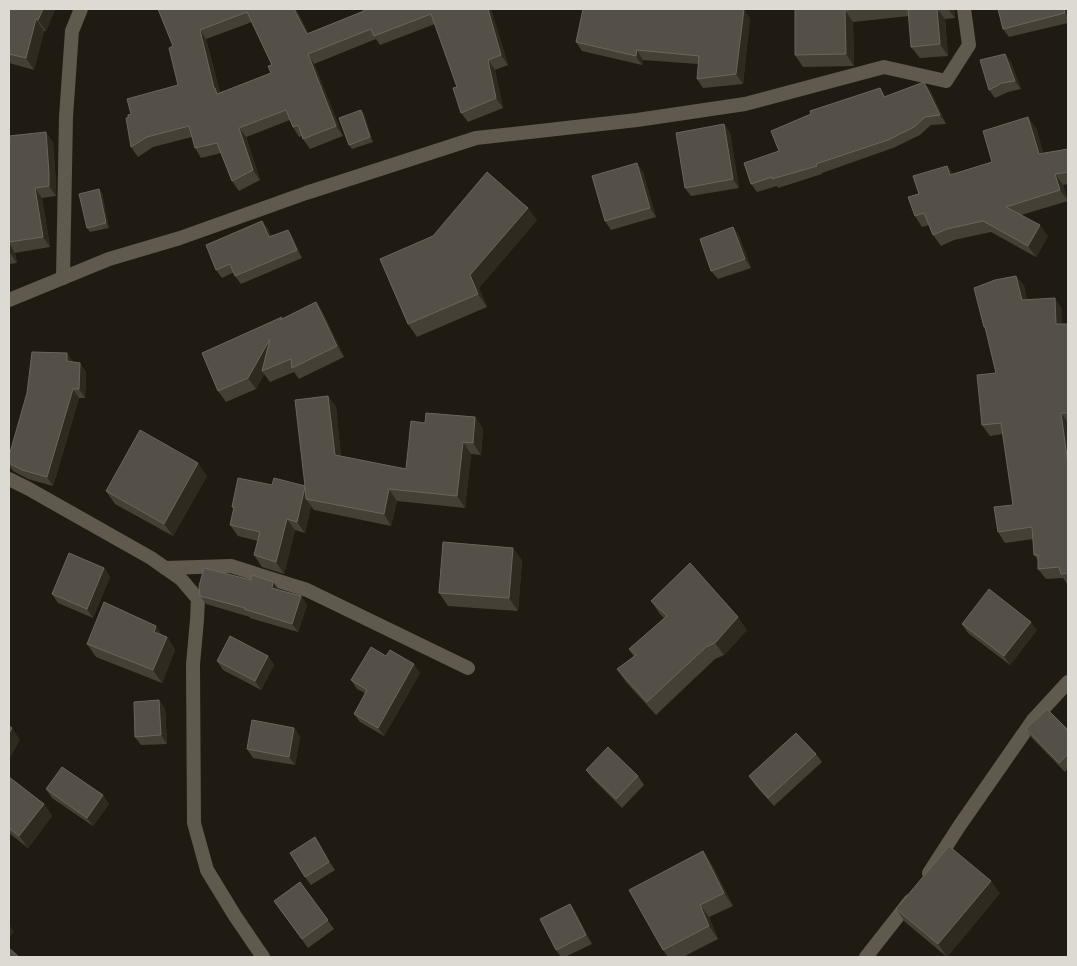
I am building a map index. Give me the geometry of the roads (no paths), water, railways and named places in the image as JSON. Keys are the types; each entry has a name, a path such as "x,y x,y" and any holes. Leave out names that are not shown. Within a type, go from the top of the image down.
{"street":[{"path":"62,278 72,31 80,9"},
{"path":"9,300 108,259 180,238 306,193 476,138 637,120 745,104 884,67 946,80 969,45 964,9"},
{"path":"9,479 143,554 181,579 198,599 193,664 194,823 207,870 263,957"},
{"path":"165,568 232,566 307,590 468,668"},
{"path":"866,957 922,884 960,825 1033,720 1068,682"}]}
